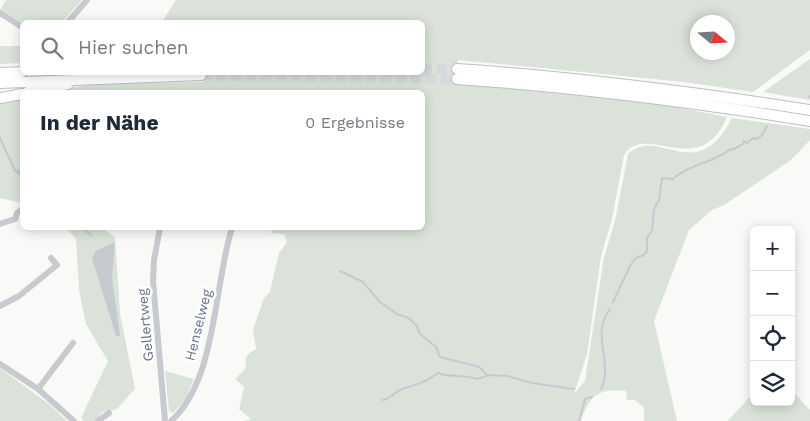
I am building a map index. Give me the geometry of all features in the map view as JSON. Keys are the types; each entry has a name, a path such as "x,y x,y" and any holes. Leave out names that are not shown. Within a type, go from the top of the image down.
{"highway":[{"path":"0,73 20,72"},
{"path":"457,74 594,80 693,97 810,121"},
{"path":"0,83 201,75"},
{"path":"37,90 88,78"},
{"path":"0,98 20,94"},
{"path":"693,97 810,110"}],"street":[{"path":"70,20 87,0"},
{"path":"0,13 20,26"},
{"path":"0,224 15,219 20,212"},
{"name":"Gellertweg","path":"160,230 154,260 154,281 165,421"},
{"name":"Henselweg","path":"171,421 186,405 197,382 218,302 225,255 231,230"},
{"path":"0,306 19,296 57,265 51,258"},
{"path":"38,389 73,343"},
{"path":"0,364 38,389 74,421"},
{"path":"98,421 109,413"}],"shaded area":[{"path":"6,0 82,0 64,20 20,20 20,22 0,10"},
{"path":"176,0 810,0 810,50 753,92 684,82 458,60 456,83 660,104 727,117 715,136 702,146 688,149 645,144 634,146 624,155 612,219 601,256 587,354 574,394 585,381 604,257 615,221 628,154 640,147 652,146 691,153 705,149 718,138 732,118 810,129 810,140 791,160 724,205 712,210 689,230 654,321 677,421 644,421 644,408 635,400 627,400 626,391 608,391 596,395 592,399 581,421 244,421 251,419 239,409 244,387 235,379 246,368 245,361 247,356 256,349 253,330 264,298 270,292 279,253 287,242 284,234 271,233 272,230 425,230 425,90 58,90 97,84 203,82 204,75 425,75 425,20 163,20"},
{"path":"0,46 20,46 20,63 0,64"},
{"path":"810,59 810,100 763,92"},
{"path":"20,96 20,203 0,198 0,100"},
{"path":"68,230 105,230 115,237 120,314 135,389 117,409 102,412 95,421 84,421 81,418 108,361 86,324 79,290 76,239"},
{"path":"115,242 112,277 120,336 116,336 92,258 96,251"},
{"path":"0,368 50,405 67,421 0,421"},
{"path":"165,371 194,379 185,400 173,413 169,411"},
{"path":"795,394 810,410 810,421 728,421 750,396 750,406 795,406"}],"waterway":[{"path":"613,302 630,266 636,258 644,255 647,251 647,238 652,231 654,209 659,200 662,178 673,179 686,170 718,157 730,149 732,150 743,144 744,141 747,143 753,138 757,139 762,135 767,126"},
{"path":"0,138 15,171 20,171"},
{"path":"17,172 20,175"},
{"path":"85,230 91,235"},
{"path":"340,271 363,282 380,302 397,314 409,318 417,326 420,334 436,347 440,357 479,367 487,375 507,376 532,383 574,389"},
{"path":"601,389 605,369 602,329 604,319 610,309"},
{"path":"382,400 402,389 425,381 438,373 477,379 486,376"},
{"path":"579,421 585,399 592,397"}],"tunnel":[{"path":"425,69 457,69"},
{"path":"201,75 457,79"}]}
